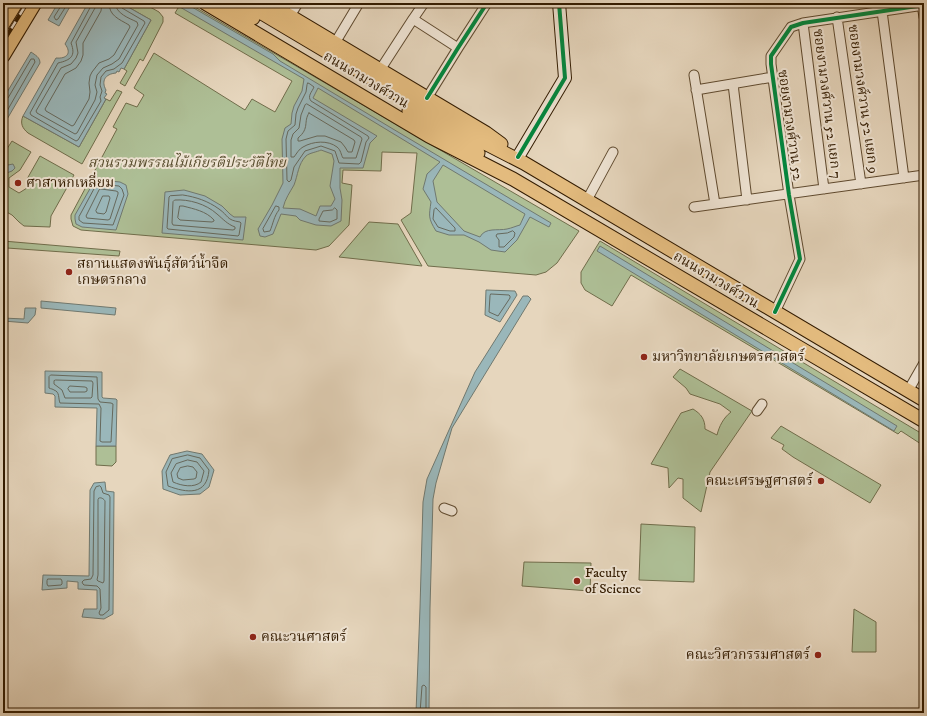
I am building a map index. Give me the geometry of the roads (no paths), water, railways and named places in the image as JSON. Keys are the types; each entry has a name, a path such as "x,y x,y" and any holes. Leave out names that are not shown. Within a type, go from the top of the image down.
{"main road":[{"path":"3,43 9,3"},
{"path":"7,19 16,3"},
{"path":"7,19 26,3"},
{"path":"3,56 35,3"},
{"name":"ถนนงามวงศ์วาน","path":"205,3 429,136 513,179 924,421"},
{"name":"ถนนงามวงศ์วาน","path":"227,3 468,146 513,179"},
{"name":"ถนนงามวงศ์วาน","path":"245,3 440,119 521,160 924,400"},
{"name":"ถนนงามวงศ์วาน","path":"268,3 486,133 521,160"}],"street":[{"path":"290,16 298,3"},
{"path":"335,43 359,3"},
{"path":"380,70 424,3"},
{"path":"427,98 487,3"},
{"path":"521,160 565,78 560,3"},
{"path":"923,5 924,17"},
{"name":"ซอยงามวงศ์วาน 52","path":"775,312 800,259 789,195 771,56 791,27 803,23 837,17 923,5"},
{"path":"882,11 904,178"},
{"name":"ซอยงามวงศ์วาน 52 แยก 9","path":"837,17 861,184"},
{"path":"413,19 458,48"},
{"name":"ซอยงามวงศ์วาน 52 แยก 7","path":"803,23 824,189"},
{"path":"694,75 714,204"},
{"path":"696,90 773,77"},
{"path":"733,84 747,200"},
{"path":"587,200 614,152"},
{"path":"694,207 789,195 924,175"},
{"path":"908,391 924,363"}],"water":[{"path":"58,3 72,3 59,26 48,20"},
{"path":"88,3 121,3 151,20 124,69 121,68 119,72 117,71 116,73 105,78 105,93 107,94 104,98 106,99 79,147 23,116 56,58 63,58 67,55 68,50 65,44"},
{"path":"173,3 185,3 273,54 280,61 551,223 549,227 530,217 517,240 505,252 491,250 464,235 449,235 436,231 430,217 431,202 423,189 427,174 440,162 318,88 313,98 377,136 370,143 363,168 340,168 340,188 342,200 341,221 331,226 316,225 300,220 296,216 281,214 273,234 265,237 260,236 258,229 283,183 282,139 285,128 291,124 294,106 302,91 304,79","holes":["321,150 332,154 334,161 330,186 335,199 331,206 320,206 316,216 300,209 283,208 294,185 303,159 309,154","443,165 525,214 520,225 507,229 488,231 480,237 464,231 437,202 433,181"]},
{"path":"31,52 36,55 40,63 3,126 3,99"},
{"path":"3,161 6,161 8,165 13,164 15,168 4,174 5,189 3,194"},
{"path":"96,178 120,182 126,185 128,194 116,230 82,227 76,224 75,215"},
{"path":"184,190 205,196 222,206 234,217 246,217 243,240 162,233 165,192"},
{"path":"600,246 897,426 894,431 597,251"},
{"path":"486,290 515,291 517,295 500,322 485,315"},
{"path":"523,296 528,296 531,299 452,428 436,483 433,499 429,713 416,713 423,502 427,479 475,372"},
{"path":"41,301 116,308 115,315 41,308"},
{"path":"25,308 36,308 35,315 28,323 3,321 3,318 24,319"},
{"path":"45,371 102,372 102,397 117,400 116,446 96,446 97,408 55,407 55,396 53,394 45,393"},
{"path":"187,451 202,454 214,470 209,487 200,494 180,495 163,489 162,471 170,455"},
{"path":"105,482 106,491 114,492 113,614 104,619 82,617 84,609 97,609 97,590 78,589 78,582 67,581 67,588 42,590 43,575 89,576 90,490 94,483"}],"railway":[{"path":"3,42 27,3"}],"place":[{"name":"ศาสาหกเหลี่ยม","path":"18,183"},
{"name":"สถานแสดงพันธุ์สัตว์น้ำจืด เกษตรกลาง","path":"69,272"},
{"name":"มหาวิทยาลัยเกษตรศาสตร์","path":"644,357"},
{"name":"คณะเศรษฐศาสตร์","path":"821,481"},
{"name":"Faculty of Science","path":"577,581"},
{"name":"คณะวนศาสตร์","path":"253,637"},
{"name":"คณะวิศวกรรมศาสตร์","path":"818,655"}],"park label":[{"name":"สวนรวมพรรณไม้เกียรติประวัติไทย","path":"187,163"}]}
